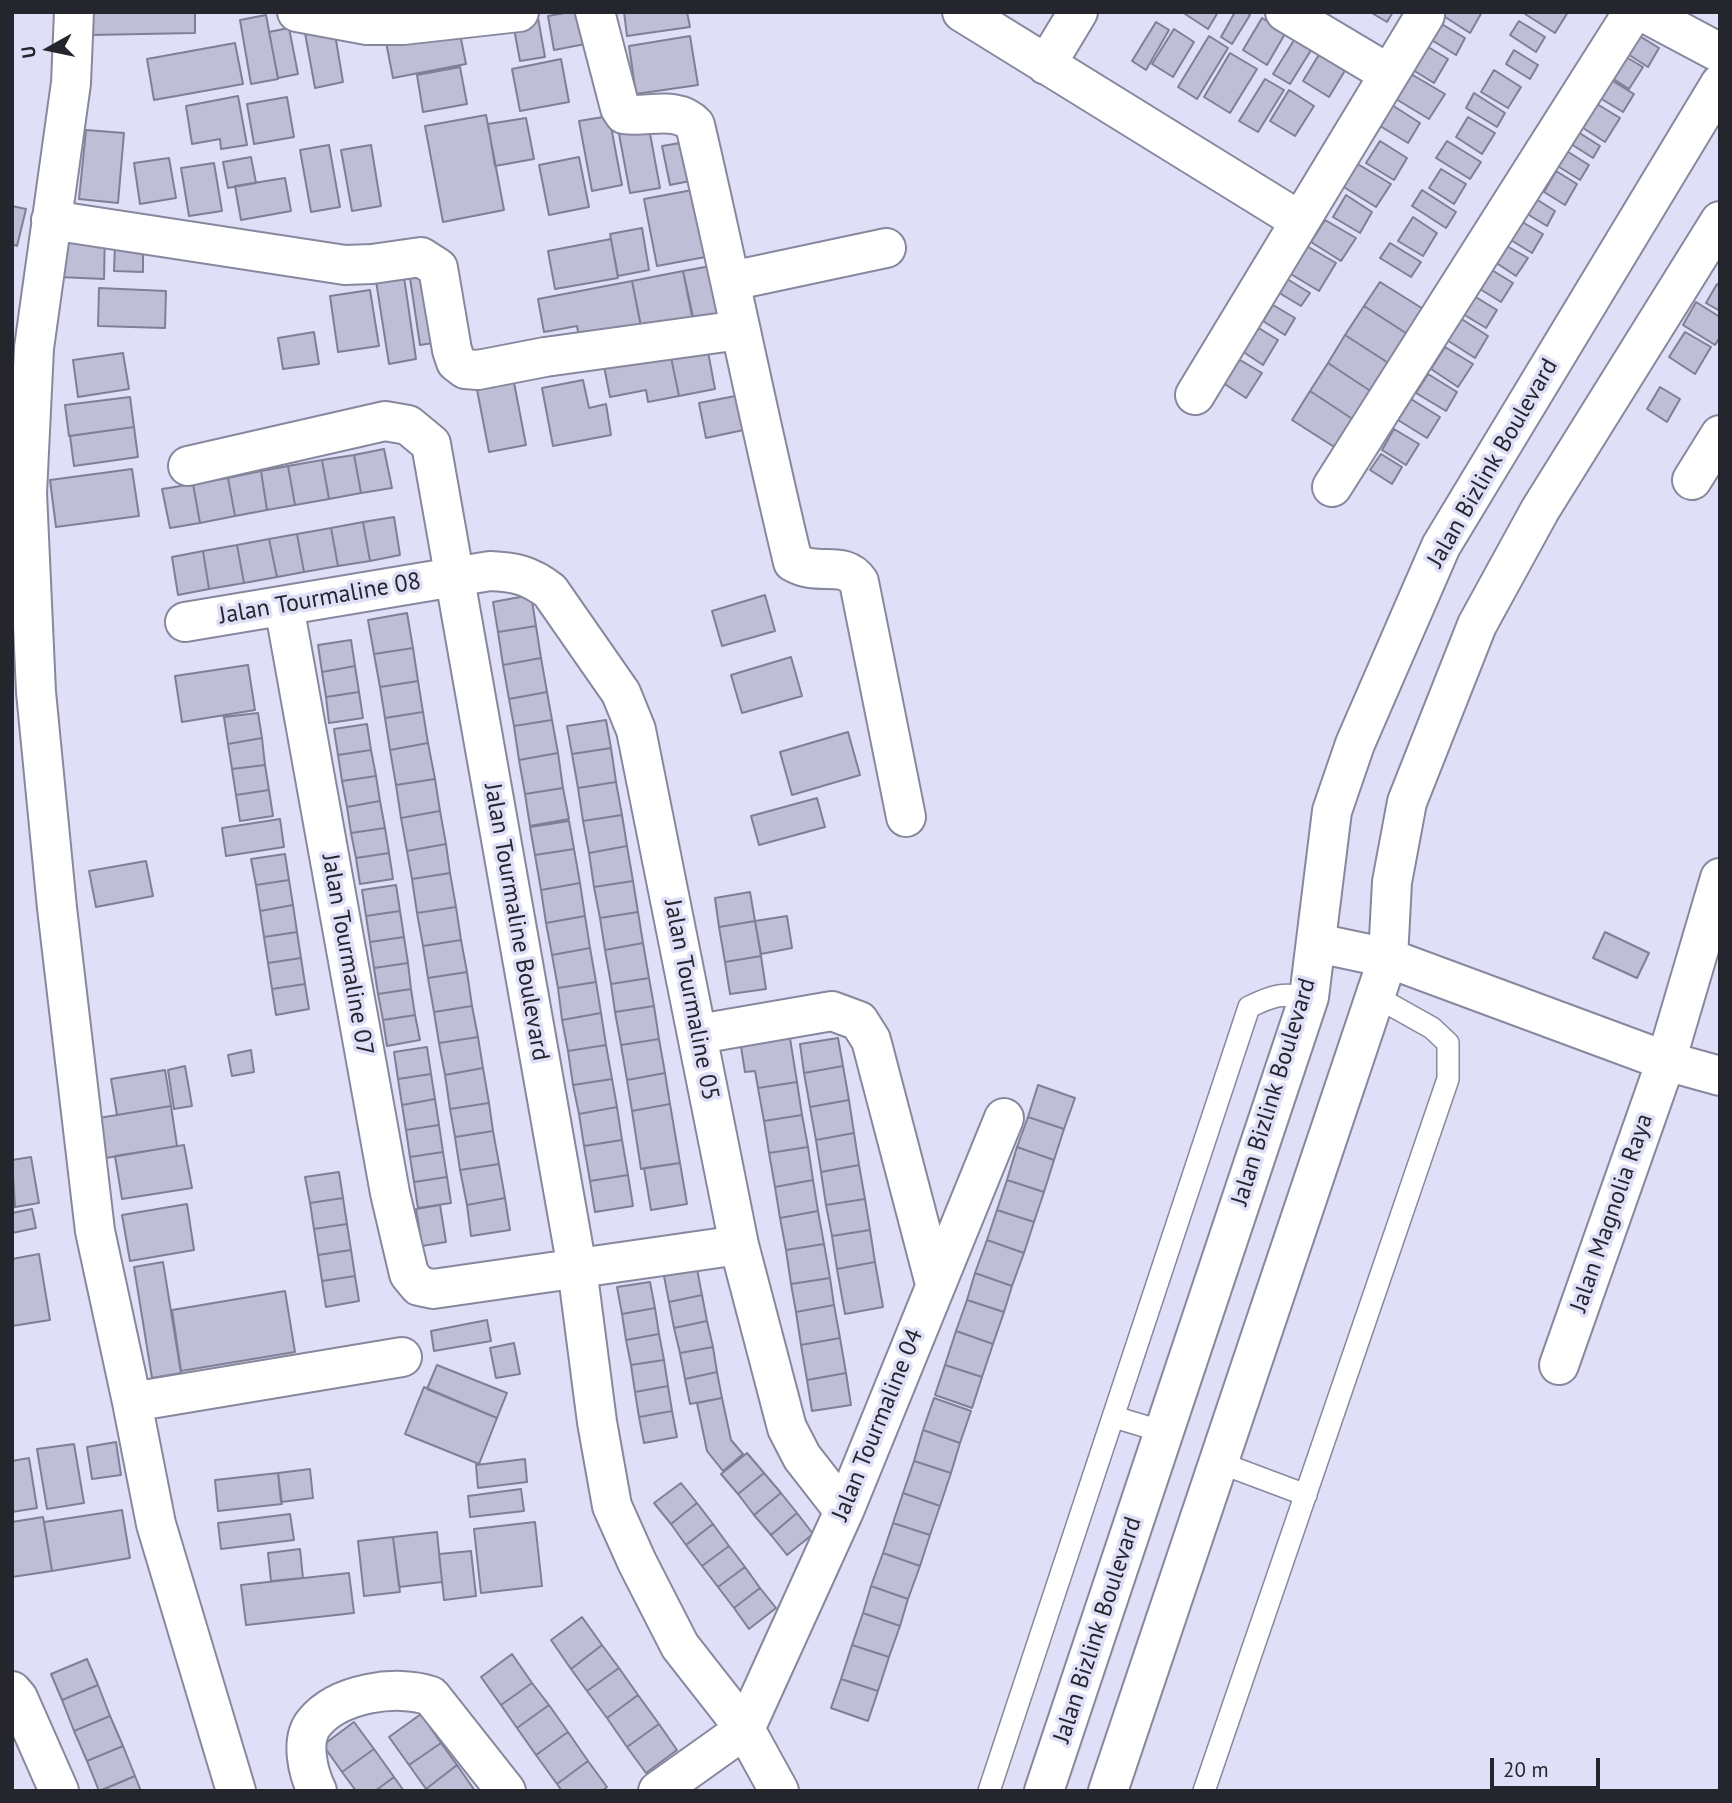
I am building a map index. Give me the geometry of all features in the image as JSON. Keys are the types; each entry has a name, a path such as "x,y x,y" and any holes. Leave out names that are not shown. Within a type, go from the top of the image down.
{"street":[{"path":"74,12 71,83 34,348 27,493 36,692 57,908 95,1231 156,1524 236,1791"},
{"path":"297,12 367,25 402,25 519,12"},
{"path":"595,12 620,108 624,114 679,114 688,117 695,125 793,562 813,570 845,569 859,582 906,817"},
{"path":"962,12 1300,221"},
{"path":"1046,65 1078,12"},
{"path":"1285,12 1389,74"},
{"path":"1332,486 1633,12"},
{"path":"1643,12 1720,53"},
{"path":"1195,394 1425,15"},
{"name":"Jalan Bizlink Boulevard","path":"1044,1791 1309,997 1332,811 1355,744 1441,545 1720,84"},
{"path":"51,220 345,265 421,257 438,268 452,350 456,362 465,369 478,370 545,357 740,330"},
{"path":"1108,1791 1388,958 1392,882 1407,802 1476,625 1540,510 1720,221"},
{"path":"731,281 886,248"},
{"name":"Jalan Tourmaline Boulevard","path":"188,466 385,421 408,425 431,444 577,1268 597,1422 612,1506 680,1646 745,1729 779,1791"},
{"path":"1692,480 1720,435"},
{"name":"Jalan Tourmaline 05","path":"456,577 489,571 514,572 535,580 550,591 621,693 642,753 739,1245 787,1428 802,1457 844,1511"},
{"name":"Jalan Tourmaline 08","path":"185,622 456,577"},
{"name":"Jalan Tourmaline 07","path":"284,606 390,1192 409,1274 418,1286 433,1289 577,1268"},
{"name":"Jalan Magnolia Raya","path":"1559,1364 1666,1060 1720,878"},
{"path":"1317,943 1388,958 1666,1060 1720,1076"},
{"path":"699,1034 832,1011 859,1021 871,1040 935,1284"},
{"name":"Jalan Tourmaline 04","path":"745,1729 844,1511 1004,1118"},
{"path":"577,1268 739,1245"},
{"path":"132,1402 402,1357"},
{"path":"316,1790 309,1770 307,1752 308,1734 313,1723 326,1712 349,1700 398,1689 416,1690 431,1696 506,1791"},
{"path":"12,1691 18,1698 59,1791"},
{"path":"658,1791 745,1729"}],"lane":[{"path":"989,1791 1249,1007 1267,998 1284,994 1309,997"},
{"path":"1204,1791 1448,1079 1448,1043 1432,1028 1375,996"},
{"path":"1114,1417 1164,1432"},
{"path":"1219,1462 1306,1496"}],"building":[{"path":"90,12 195,12 195,33 90,35"},
{"path":"590,12 596,42 554,50 548,16"},
{"path":"624,12 687,12 690,27 627,36"},
{"path":"1182,12 1218,12 1208,29"},
{"path":"1235,12 1246,12 1250,15 1232,44 1221,37"},
{"path":"1370,12 1393,12 1387,22"},
{"path":"1443,12 1482,12 1470,33 1442,15"},
{"path":"1568,12 1555,33 1525,14"},
{"path":"266,15 278,79 251,84 240,20"},
{"path":"538,18 545,57 520,61 513,23"},
{"path":"1262,18 1286,32 1267,65 1243,50"},
{"path":"1519,21 1545,37 1536,52 1510,35"},
{"path":"1156,22 1169,30 1146,70 1132,61"},
{"path":"1440,23 1465,38 1456,55 1430,39"},
{"path":"458,24 466,64 393,78 385,37"},
{"path":"289,28 298,74 278,78 269,32"},
{"path":"334,28 343,82 315,88 305,33"},
{"path":"1174,29 1194,42 1173,77 1152,64"},
{"path":"1638,35 1659,48 1648,67 1626,53"},
{"path":"690,36 698,85 636,94 629,46"},
{"path":"1209,36 1228,48 1197,99 1178,87"},
{"path":"1296,37 1313,47 1290,84 1273,74"},
{"path":"235,43 243,84 154,100 147,59"},
{"path":"1428,47 1448,59 1434,83 1413,70"},
{"path":"1323,48 1349,64 1329,97 1303,81"},
{"path":"1514,50 1538,65 1530,79 1506,64"},
{"path":"1230,53 1257,69 1230,113 1204,97"},
{"path":"1621,54 1643,67 1629,89 1607,75"},
{"path":"561,59 569,102 520,111 512,69"},
{"path":"460,67 467,104 423,112 417,75"},
{"path":"1494,70 1521,87 1508,108 1481,92"},
{"path":"1411,74 1445,94 1429,119 1396,99"},
{"path":"1606,77 1634,94 1623,112 1595,95"},
{"path":"1265,79 1284,90 1258,132 1239,121"},
{"path":"1289,90 1314,106 1295,136 1270,121"},
{"path":"1474,93 1505,113 1497,127 1466,108"},
{"path":"238,96 247,145 221,149 220,139 192,144 186,106"},
{"path":"287,97 294,137 254,144 247,104"},
{"path":"1597,104 1620,118 1605,142 1583,128"},
{"path":"1392,105 1420,123 1408,143 1380,126"},
{"path":"486,115 504,210 443,222 425,126"},
{"path":"609,116 622,185 592,191 579,121"},
{"path":"1468,117 1495,133 1482,154 1456,137"},
{"path":"526,118 534,159 495,166 488,124"},
{"path":"649,128 660,188 630,193 619,134"},
{"path":"86,130 124,133 118,203 79,199"},
{"path":"1578,132 1600,146 1593,158 1571,144"},
{"path":"698,140 705,178 670,185 662,146"},
{"path":"1380,141 1407,158 1394,180 1366,163"},
{"path":"1447,141 1481,162 1470,179 1436,158"},
{"path":"329,145 340,207 311,212 300,150"},
{"path":"371,145 381,206 352,211 341,150"},
{"path":"1565,150 1589,165 1580,180 1556,165"},
{"path":"251,157 256,183 228,188 223,162"},
{"path":"579,157 589,207 549,215 539,165"},
{"path":"169,158 176,198 140,204 134,163"},
{"path":"214,163 222,211 189,216 181,168"},
{"path":"1356,163 1391,184 1376,207 1342,186"},
{"path":"1441,169 1466,184 1454,204 1429,188"},
{"path":"1556,171 1577,184 1565,205 1544,192"},
{"path":"285,178 291,211 241,220 235,186"},
{"path":"703,188 716,255 657,266 644,199"},
{"path":"1422,190 1456,212 1446,228 1412,206"},
{"path":"1346,195 1372,212 1360,233 1333,217"},
{"path":"1533,197 1555,211 1547,226 1524,212"},
{"path":"12,206 26,209 17,246 12,244"},
{"path":"1413,217 1437,233 1423,256 1398,241"},
{"path":"1517,219 1543,234 1532,253 1506,237"},
{"path":"1325,220 1356,238 1341,261 1311,242"},
{"path":"642,228 649,270 618,276 610,234"},
{"path":"60,230 105,231 104,279 59,277"},
{"path":"611,239 618,278 555,289 548,251"},
{"path":"1390,243 1421,262 1411,277 1380,258"},
{"path":"115,245 143,246 143,272 114,271"},
{"path":"1305,245 1336,263 1319,291 1289,273"},
{"path":"1505,245 1528,258 1516,276 1495,262"},
{"path":"722,264 731,314 693,321 683,271"},
{"path":"1487,267 1513,283 1501,302 1475,286"},
{"path":"683,271 693,317 641,327 632,281"},
{"path":"437,274 447,341 420,345 410,278"},
{"path":"1279,274 1310,293 1301,306 1271,288"},
{"path":"404,277 416,359 389,364 376,281"},
{"path":"632,281 641,326 579,337 577,326 544,332 538,299"},
{"path":"1380,282 1428,312 1412,337 1364,306"},
{"path":"1717,284 1720,286 1720,311 1706,303"},
{"path":"99,288 166,291 165,328 98,326"},
{"path":"370,290 379,346 338,352 330,296"},
{"path":"1474,296 1497,310 1486,328 1463,314"},
{"path":"1696,302 1720,317 1720,337 1715,345 1683,325"},
{"path":"1273,305 1295,318 1285,335 1263,321"},
{"path":"1364,306 1412,337 1393,366 1345,335"},
{"path":"1460,318 1488,336 1475,358 1447,340"},
{"path":"1257,327 1278,340 1263,365 1242,351"},
{"path":"314,332 319,364 283,369 278,338"},
{"path":"1685,332 1711,347 1695,374 1669,357"},
{"path":"1345,335 1393,366 1375,394 1328,363"},
{"path":"705,336 715,389 679,396 668,343"},
{"path":"668,343 679,396 648,402 646,390 610,397 602,356"},
{"path":"1445,347 1473,364 1458,387 1431,369"},
{"path":"123,353 129,389 78,397 73,360"},
{"path":"1235,357 1262,373 1246,398 1220,381"},
{"path":"1328,363 1375,394 1357,422 1310,391"},
{"path":"512,372 526,445 489,452 475,379"},
{"path":"1428,374 1457,392 1446,411 1416,393"},
{"path":"583,380 589,408 606,404 611,435 553,446 542,388"},
{"path":"1660,387 1680,399 1667,422 1647,409"},
{"path":"1310,391 1357,422 1339,450 1292,420"},
{"path":"751,393 758,427 706,438 699,403"},
{"path":"130,397 134,427 69,436 65,405"},
{"path":"1411,399 1440,417 1427,438 1398,420"},
{"path":"134,427 138,457 74,466 70,436"},
{"path":"1394,429 1419,444 1406,465 1382,450"},
{"path":"384,449 392,488 361,493 354,455"},
{"path":"1381,454 1402,467 1392,484 1370,470"},
{"path":"354,455 361,493 329,499 322,460"},
{"path":"322,460 329,499 295,505 288,466"},
{"path":"288,466 295,505 267,510 261,471"},
{"path":"132,469 139,516 56,527 50,480"},
{"path":"261,471 267,510 235,516 228,478"},
{"path":"228,478 235,516 200,523 193,484"},
{"path":"193,484 200,523 170,528 162,489"},
{"path":"394,517 400,555 370,561 363,522"},
{"path":"363,522 370,561 338,566 331,528"},
{"path":"331,528 338,566 304,572 297,534"},
{"path":"297,534 304,572 277,577 269,539"},
{"path":"269,539 277,577 244,583 237,545"},
{"path":"237,545 244,583 209,589 203,551"},
{"path":"203,551 209,589 178,595 172,557"},
{"path":"531,595 536,626 498,632 493,602"},
{"path":"765,595 775,631 722,646 712,611"},
{"path":"407,613 413,648 374,654 368,620"},
{"path":"536,626 541,658 503,665 498,632"},
{"path":"351,640 355,666 322,672 318,645"},
{"path":"413,648 418,681 380,687 374,654"},
{"path":"791,657 802,696 742,713 731,675"},
{"path":"541,658 547,692 509,699 503,665"},
{"path":"248,665 255,710 182,722 175,676"},
{"path":"355,666 359,692 326,697 322,672"},
{"path":"418,681 423,712 385,718 380,687"},
{"path":"359,692 363,718 329,723 326,697"},
{"path":"547,692 552,720 514,726 509,699"},
{"path":"423,712 428,743 390,750 385,718"},
{"path":"258,713 262,738 228,744 224,717"},
{"path":"552,720 558,753 519,760 514,726"},
{"path":"606,720 611,748 572,754 567,726"},
{"path":"367,724 371,750 338,755 334,729"},
{"path":"848,732 860,775 792,795 780,752"},
{"path":"262,738 265,765 232,769 228,744"},
{"path":"428,743 435,779 396,785 390,750"},
{"path":"611,748 616,782 578,788 572,754"},
{"path":"371,750 376,776 342,781 338,755"},
{"path":"558,753 563,788 525,794 519,760"},
{"path":"265,765 269,790 236,795 232,769"},
{"path":"376,776 380,801 347,807 342,781"},
{"path":"435,779 440,811 401,818 396,785"},
{"path":"616,782 622,815 583,821 578,788"},
{"path":"563,788 569,819 530,826 525,794"},
{"path":"269,790 273,816 240,821 236,795"},
{"path":"817,798 825,827 759,845 751,816"},
{"path":"380,801 385,828 351,833 347,807"},
{"path":"440,811 446,844 407,851 401,818"},
{"path":"622,815 627,846 589,853 583,821"},
{"path":"280,819 284,847 226,856 222,828"},
{"path":"569,821 574,849 535,855 530,827"},
{"path":"385,828 389,853 356,858 351,833"},
{"path":"446,844 450,873 412,879 407,851"},
{"path":"627,846 633,881 594,887 589,853"},
{"path":"574,849 580,883 541,890 535,855"},
{"path":"389,853 393,879 360,884 356,858"},
{"path":"285,854 289,880 256,885 251,859"},
{"path":"146,861 153,896 96,907 89,871"},
{"path":"450,873 456,907 417,913 412,879"},
{"path":"289,880 293,905 260,911 256,885"},
{"path":"633,881 638,912 600,918 594,887"},
{"path":"580,883 585,916 546,923 541,890"},
{"path":"396,885 400,911 366,916 362,890"},
{"path":"750,892 755,921 719,927 715,898"},
{"path":"293,905 297,932 264,937 260,911"},
{"path":"456,907 461,940 423,946 417,913"},
{"path":"400,911 404,937 370,942 366,916"},
{"path":"638,912 643,943 605,950 600,918"},
{"path":"585,916 590,948 552,955 546,923"},
{"path":"787,916 792,948 761,954 755,921"},
{"path":"755,921 761,956 725,962 719,927"},
{"path":"297,932 301,958 268,963 264,937"},
{"path":"1605,932 1649,953 1637,978 1593,958"},
{"path":"404,937 408,963 374,968 370,942"},
{"path":"461,940 467,972 428,978 423,946"},
{"path":"643,943 649,978 611,984 605,950"},
{"path":"590,948 596,982 558,988 552,955"},
{"path":"761,956 766,989 730,994 725,962"},
{"path":"301,958 305,984 272,989 268,963"},
{"path":"408,963 411,989 378,994 374,968"},
{"path":"467,972 472,1006 434,1012 428,978"},
{"path":"649,978 654,1006 615,1012 611,984"},
{"path":"596,982 601,1013 562,1020 558,988"},
{"path":"305,984 309,1009 276,1015 272,989"},
{"path":"411,989 415,1015 383,1020 378,994"},
{"path":"472,1006 478,1037 439,1043 434,1012"},
{"path":"654,1006 659,1039 621,1045 615,1012"},
{"path":"601,1013 606,1045 568,1051 562,1020"},
{"path":"415,1015 420,1040 387,1046 383,1020"},
{"path":"789,1032 797,1082 758,1088 755,1071 745,1072 740,1040"},
{"path":"478,1037 483,1068 445,1075 439,1043"},
{"path":"838,1038 843,1066 804,1073 800,1044"},
{"path":"659,1039 665,1073 627,1080 621,1045"},
{"path":"606,1045 612,1079 573,1085 568,1051"},
{"path":"427,1047 431,1074 398,1079 394,1052"},
{"path":"251,1050 254,1072 232,1076 228,1055"},
{"path":"185,1066 192,1106 174,1109 168,1070"},
{"path":"843,1066 849,1100 810,1107 804,1073"},
{"path":"483,1068 489,1103 450,1109 445,1075"},
{"path":"165,1070 171,1106 117,1115 111,1079"},
{"path":"665,1073 670,1104 632,1111 627,1080"},
{"path":"431,1074 435,1099 402,1105 398,1079"},
{"path":"612,1079 617,1107 579,1114 573,1085"},
{"path":"797,1082 802,1115 764,1121 758,1088"},
{"path":"1038,1085 1075,1098 1064,1129 1028,1117"},
{"path":"435,1099 439,1125 406,1130 402,1105"},
{"path":"849,1100 854,1133 816,1140 810,1107"},
{"path":"489,1103 493,1131 455,1137 450,1109"},
{"path":"670,1104 680,1163 641,1169 632,1111"},
{"path":"171,1106 177,1146 106,1158 99,1118"},
{"path":"617,1107 622,1140 584,1146 579,1114"},
{"path":"802,1115 808,1147 769,1153 764,1121"},
{"path":"1028,1117 1064,1129 1054,1160 1017,1147"},
{"path":"439,1125 443,1152 410,1157 406,1130"},
{"path":"493,1131 499,1164 460,1170 455,1137"},
{"path":"854,1133 859,1165 821,1172 816,1140"},
{"path":"622,1140 628,1175 590,1181 584,1146"},
{"path":"184,1145 192,1188 122,1199 115,1156"},
{"path":"808,1147 813,1180 775,1187 769,1153"},
{"path":"1017,1147 1054,1160 1044,1192 1007,1180"},
{"path":"443,1152 447,1177 414,1182 410,1157"},
{"path":"31,1157 39,1203 15,1207 12,1160"},
{"path":"680,1163 687,1204 651,1210 644,1168"},
{"path":"499,1164 505,1198 467,1205 460,1170"},
{"path":"859,1165 865,1199 826,1205 821,1172"},
{"path":"339,1172 343,1198 310,1203 305,1177"},
{"path":"628,1175 633,1206 595,1212 590,1181"},
{"path":"447,1177 451,1203 418,1208 414,1182"},
{"path":"813,1180 818,1211 780,1218 775,1187"},
{"path":"1007,1180 1044,1192 1034,1222 997,1210"},
{"path":"343,1198 347,1224 314,1229 310,1203"},
{"path":"505,1198 510,1230 471,1236 467,1205"},
{"path":"865,1199 870,1230 832,1236 826,1205"},
{"path":"187,1204 194,1250 130,1261 122,1215"},
{"path":"440,1205 446,1242 422,1246 416,1209"},
{"path":"32,1209 36,1228 12,1233 12,1213"},
{"path":"997,1210 1034,1222 1024,1253 987,1240"},
{"path":"818,1211 824,1244 786,1250 780,1218"},
{"path":"347,1224 351,1250 318,1255 314,1229"},
{"path":"870,1230 875,1262 837,1269 832,1236"},
{"path":"987,1240 1024,1253 1012,1286 975,1273"},
{"path":"824,1244 830,1278 791,1284 786,1250"},
{"path":"351,1250 355,1276 322,1281 318,1255"},
{"path":"39,1254 50,1320 12,1326 12,1259"},
{"path":"163,1262 181,1373 152,1378 134,1267"},
{"path":"875,1262 883,1307 845,1314 837,1269"},
{"path":"697,1269 702,1295 669,1302 664,1276"},
{"path":"975,1273 1012,1286 1004,1312 967,1300"},
{"path":"355,1276 359,1301 326,1307 322,1281"},
{"path":"830,1278 834,1305 796,1312 791,1284"},
{"path":"650,1282 655,1308 622,1314 617,1287"},
{"path":"285,1291 295,1352 181,1371 172,1310"},
{"path":"702,1295 707,1321 674,1328 669,1302"},
{"path":"967,1300 1004,1312 993,1344 956,1331"},
{"path":"834,1305 840,1338 801,1345 796,1312"},
{"path":"655,1308 659,1334 626,1340 622,1314"},
{"path":"487,1320 491,1341 434,1351 431,1331"},
{"path":"707,1321 713,1347 680,1353 674,1328"},
{"path":"956,1331 993,1344 982,1377 945,1365"},
{"path":"659,1334 664,1360 631,1365 626,1340"},
{"path":"840,1338 846,1373 807,1380 801,1345"},
{"path":"514,1343 520,1374 496,1378 490,1348"},
{"path":"713,1347 717,1372 685,1379 680,1353"},
{"path":"664,1360 668,1386 635,1392 631,1365"},
{"path":"437,1365 507,1393 497,1418 427,1389"},
{"path":"945,1365 982,1377 972,1408 935,1395"},
{"path":"717,1372 722,1398 690,1404 685,1379"},
{"path":"846,1373 851,1405 812,1411 807,1380"},
{"path":"668,1386 672,1411 639,1417 635,1392"},
{"path":"424,1387 497,1418 479,1464 405,1434"},
{"path":"722,1398 731,1440 743,1454 723,1471 707,1451 697,1403"},
{"path":"934,1398 971,1411 960,1443 923,1430"},
{"path":"672,1411 677,1437 644,1443 639,1417"},
{"path":"923,1430 960,1443 951,1473 914,1461"},
{"path":"116,1442 121,1475 92,1479 87,1447"},
{"path":"74,1444 84,1503 47,1509 37,1449"},
{"path":"747,1453 764,1473 738,1494 721,1474"},
{"path":"29,1458 37,1508 12,1512 12,1461"},
{"path":"525,1459 527,1482 478,1488 476,1465"},
{"path":"914,1461 951,1473 940,1506 903,1493"},
{"path":"310,1469 313,1498 281,1502 278,1473"},
{"path":"278,1473 282,1504 218,1511 215,1480"},
{"path":"764,1473 781,1493 754,1515 738,1494"},
{"path":"681,1483 697,1503 671,1524 654,1503"},
{"path":"521,1489 524,1511 470,1517 468,1496"},
{"path":"781,1493 797,1513 771,1535 754,1515"},
{"path":"903,1493 940,1506 930,1535 893,1523"},
{"path":"697,1503 713,1524 686,1545 671,1524"},
{"path":"122,1510 130,1558 52,1571 44,1522"},
{"path":"797,1513 813,1534 787,1555 771,1535"},
{"path":"290,1514 294,1540 221,1549 218,1523"},
{"path":"43,1517 52,1571 12,1577 12,1522"},
{"path":"535,1522 542,1586 481,1593 474,1529"},
{"path":"893,1523 930,1535 920,1566 883,1553"},
{"path":"713,1524 729,1546 702,1566 686,1545"},
{"path":"437,1532 442,1582 399,1587 393,1537"},
{"path":"393,1537 400,1592 364,1596 358,1541"},
{"path":"729,1546 745,1567 718,1587 702,1566"},
{"path":"300,1549 303,1578 271,1581 268,1553"},
{"path":"471,1551 476,1596 444,1600 439,1554"},
{"path":"883,1553 920,1566 908,1599 871,1586"},
{"path":"745,1567 760,1588 734,1608 718,1587"},
{"path":"349,1573 354,1613 246,1625 241,1585"},
{"path":"871,1586 908,1599 900,1626 863,1613"},
{"path":"760,1588 776,1608 749,1629 734,1608"},
{"path":"863,1613 900,1626 889,1657 852,1645"},
{"path":"582,1617 602,1645 571,1669 551,1640"},
{"path":"602,1645 619,1668 587,1691 571,1669"},
{"path":"852,1645 889,1657 878,1691 841,1679"},
{"path":"512,1654 532,1683 501,1705 481,1677"},
{"path":"87,1659 98,1685 62,1700 51,1674"},
{"path":"619,1668 638,1695 607,1718 587,1691"},
{"path":"841,1679 878,1691 868,1721 831,1708"},
{"path":"532,1683 549,1705 517,1728 501,1705"},
{"path":"98,1685 110,1716 74,1731 62,1700"},
{"path":"638,1695 659,1724 627,1747 607,1718"},
{"path":"549,1705 568,1732 536,1755 517,1728"},
{"path":"421,1714 441,1743 409,1765 389,1737"},
{"path":"110,1716 123,1746 87,1761 74,1731"},
{"path":"354,1722 374,1749 342,1772 323,1745"},
{"path":"659,1724 677,1750 646,1773 627,1747"},
{"path":"568,1732 588,1761 557,1784 536,1755"},
{"path":"441,1743 457,1765 426,1789 409,1765"},
{"path":"123,1746 135,1776 99,1791 87,1761"},
{"path":"374,1749 394,1777 375,1791 356,1791 342,1772"},
{"path":"588,1761 607,1787 602,1791 562,1791 557,1784"},
{"path":"457,1765 475,1791 427,1791 426,1789"},
{"path":"135,1776 141,1791 100,1791"},
{"path":"394,1777 404,1791 375,1791"}]}
